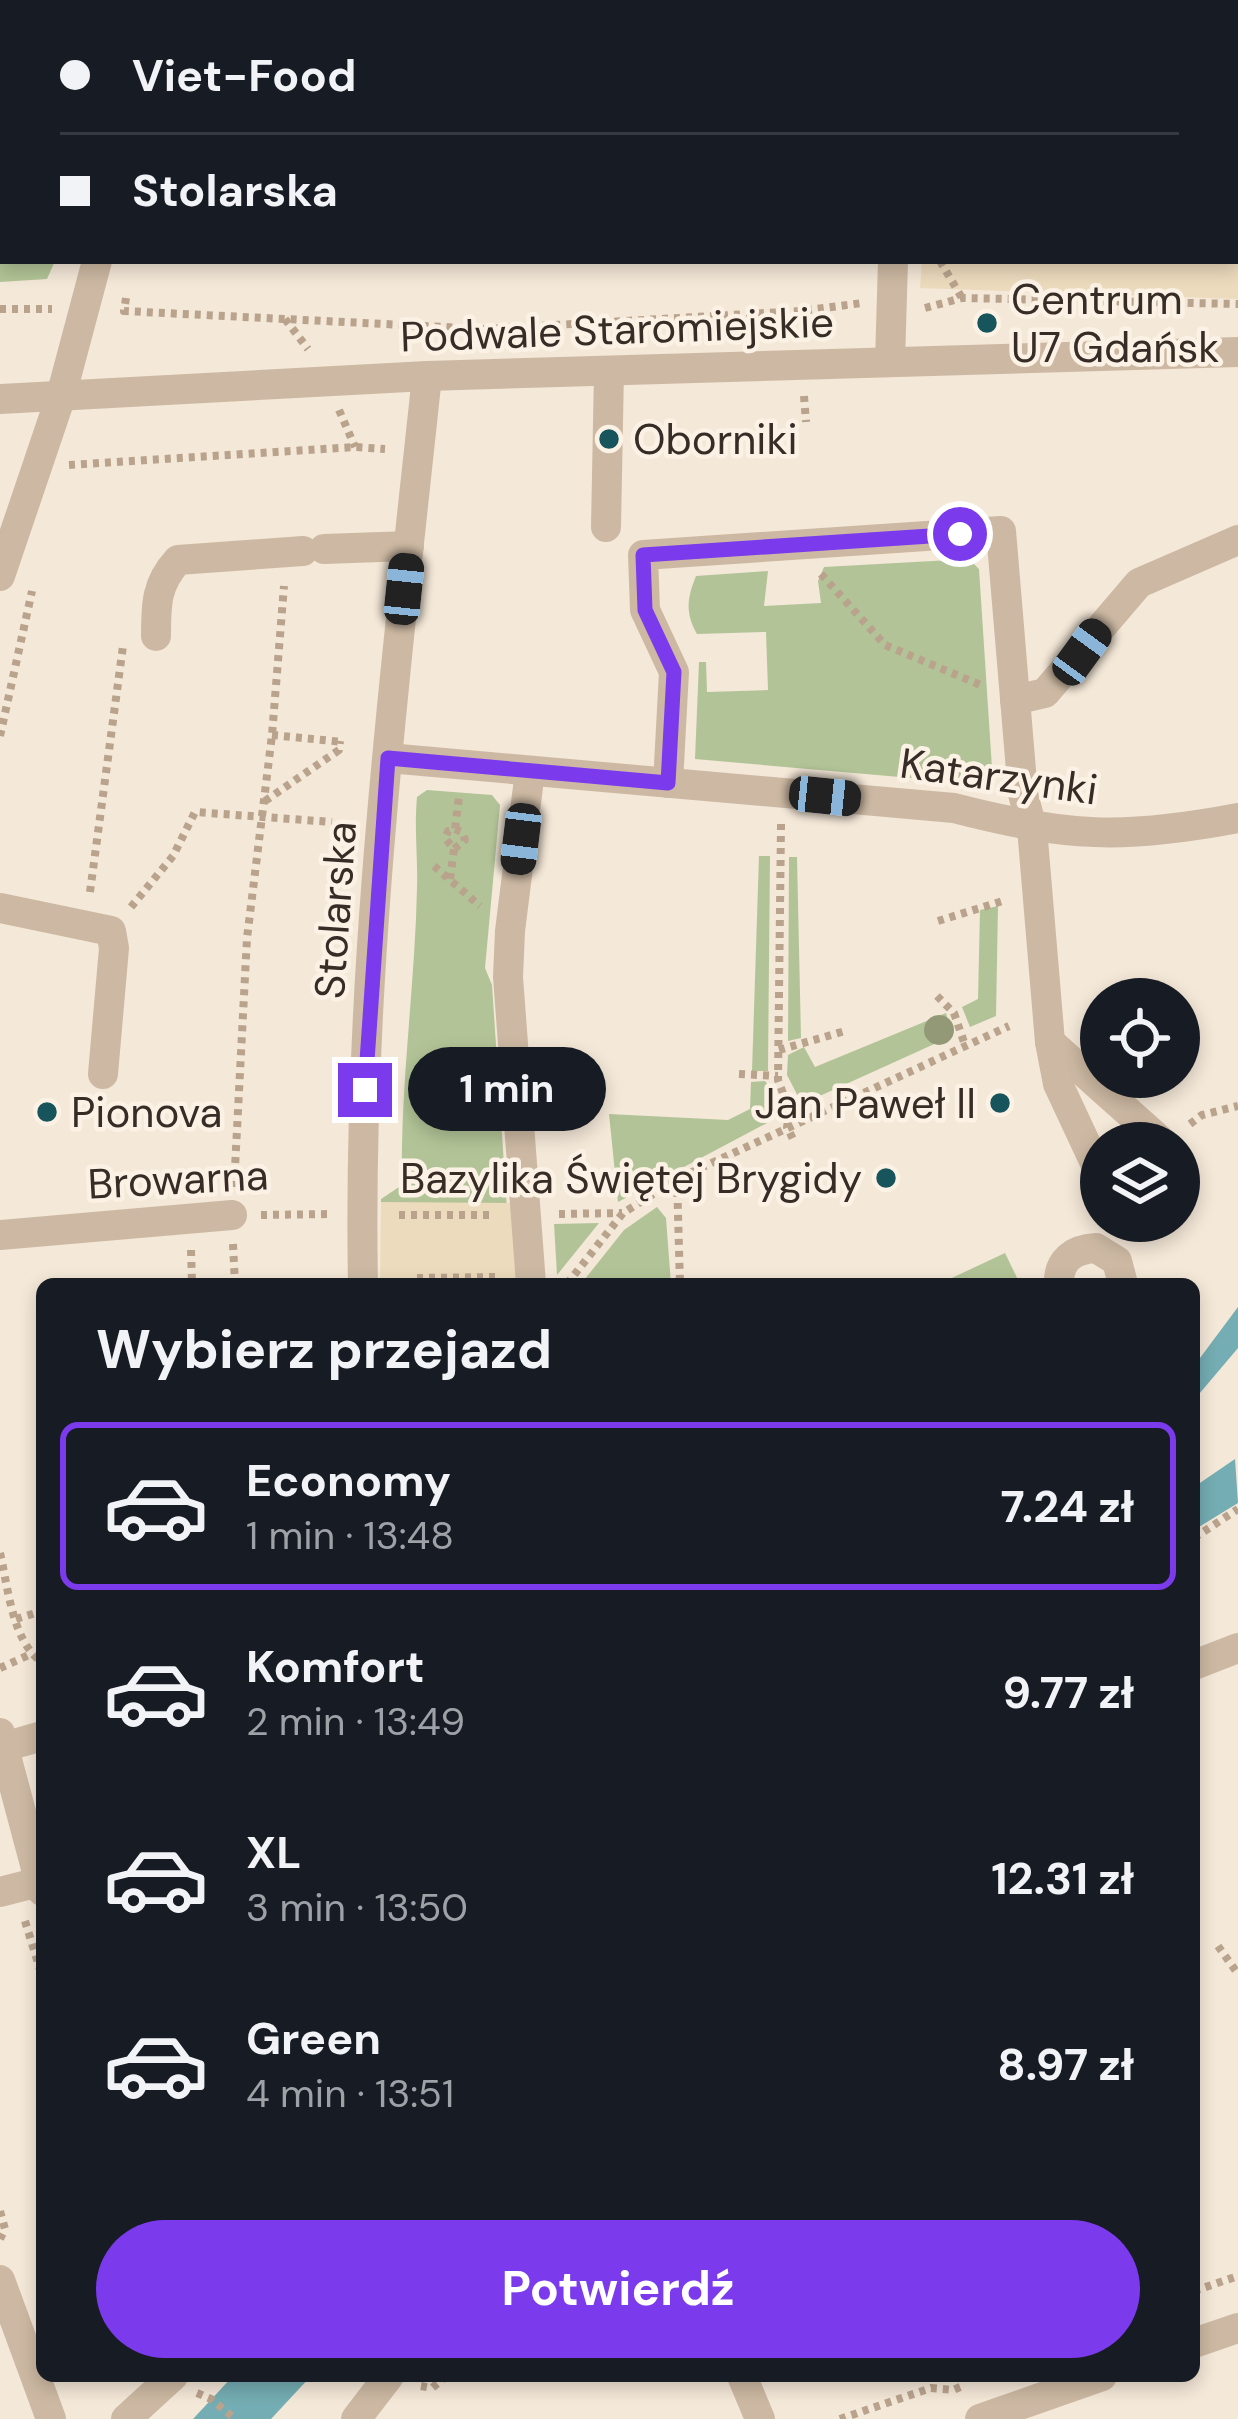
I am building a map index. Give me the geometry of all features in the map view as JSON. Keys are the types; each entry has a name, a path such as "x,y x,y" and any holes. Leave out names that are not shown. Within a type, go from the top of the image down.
{"street":[{"path":"0,576 61,396 97,264"},
{"path":"890,362 893,264"},
{"name":"Podwale Staromiejskie","path":"0,399 427,376 1238,352"},
{"path":"607,527 609,370"},
{"name":"Stolarska","path":"363,1278 371,969 427,376"},
{"path":"668,783 674,672 645,610 643,555 1001,531 1049,1042 1058,1084 1080,1126"},
{"path":"1015,700 1045,694 1138,584 1238,540"},
{"path":"156,636 156,595 163,577 178,560 409,546"},
{"name":"Katarzynki","path":"388,758 953,808 1032,828 1087,835 1144,833 1238,818"},
{"path":"522,1278 508,977 530,771"},
{"path":"0,908 98,927 114,948 104,1074"},
{"path":"1049,1042 1155,1122"},
{"name":"Browarna","path":"0,1234 232,1215"},
{"path":"1060,1278 1063,1264 1089,1242"},
{"path":"1103,1242 1117,1261 1121,1278"},
{"path":"1200,1663 1238,1648"},
{"path":"36,1737 1,1743 36,1869"},
{"path":"0,1892 36,1888"},
{"path":"0,2280 36,2378"},
{"path":"1200,2341 1238,2328"},
{"path":"37,2382 51,2419"},
{"path":"126,2419 166,2382"},
{"path":"356,2419 397,2382"},
{"path":"745,2382 760,2419"},
{"path":"980,2419 1085,2382"}],"path":[{"path":"942,264 962,298"},
{"path":"925,308 962,298 1238,304"},
{"path":"124,311 484,329 801,311 863,303"},
{"path":"0,309 53,309"},
{"path":"285,320 313,355"},
{"path":"37,467 385,449"},
{"path":"62,487 69,464"},
{"path":"796,547 885,645 1015,700"},
{"path":"235,1278 232,1215 247,938 272,735 304,550"},
{"path":"0,736 37,575"},
{"path":"98,927 125,627 156,595"},
{"path":"264,802 345,742 272,735"},
{"path":"450,879 454,849 445,838 455,829 460,788"},
{"path":"98,927 173,856 195,812 332,822"},
{"path":"779,857 778,1076 793,1139"},
{"path":"434,866 490,915"},
{"path":"938,921 1013,898"},
{"path":"937,996 954,1013 965,1045"},
{"path":"572,1278 623,1213 677,1179 1010,1026"},
{"path":"778,1050 845,1030"},
{"path":"739,1074 778,1076"},
{"path":"1192,1122 1238,1106"},
{"path":"677,1179 680,1278"},
{"path":"542,1214 623,1213"},
{"name":"Browarna","path":"232,1215 362,1214"},
{"path":"399,1214 508,1214"},
{"path":"1200,1534 1238,1509"},
{"path":"0,1553 16,1619 36,1658"},
{"path":"16,1619 36,1613"},
{"path":"0,1668 31,1654"},
{"path":"1219,1946 1238,1974"},
{"path":"0,2210 5,2229 0,2240"},
{"path":"1200,2289 1238,2276"},
{"path":"407,2382 432,2388 439,2382"},
{"path":"840,2419 931,2388 953,2390 970,2384"},
{"path":"211,2398 235,2419"}],"green space":[{"path":"0,264 54,264 47,279 0,282"},
{"path":"969,559 979,569 992,768 986,779 957,782 695,759 699,662 706,662 707,692 768,690 766,632 697,634 689,605 696,576 768,571 764,606 821,603 818,581 824,567"},
{"path":"427,790 492,795 500,805 485,968 492,985 512,1278 381,1278 381,1199 402,1185 416,925 417,797"},
{"path":"759,856 770,856 768,1071 752,1071"},
{"path":"789,857 797,857 801,1038 788,1041"},
{"path":"998,906 996,1016 970,1027 962,1007 978,999 980,910"},
{"path":"946,1013 952,1036 802,1104 787,1075 788,1055 804,1047 815,1067"},
{"path":"765,1081 770,1088 767,1123 618,1202 609,1114 728,1120 750,1109 751,1082"},
{"path":"657,1207 666,1218 671,1278 586,1278 624,1230"},
{"path":"599,1223 557,1275 554,1224"},
{"path":"1005,1253 1017,1278 952,1278"}],"shaded area":[{"path":"922,264 1238,264 1238,299 920,288"},
{"path":"381,1202 514,1203 520,1278 380,1278"}],"water":[{"path":"1238,1307 1238,1348 1200,1393 1200,1358"},
{"path":"1235,1459 1238,1503 1200,1526 1200,1483"},
{"path":"227,2382 305,2382 271,2419 193,2419"}],"place":[{"name":"Centrum U7 Gdańsk","path":"987,323"},
{"name":"Oborniki","path":"609,439"},
{"name":"Jan Paweł II","path":"1000,1103"},
{"name":"Pionova","path":"47,1112"},
{"name":"Bazylika Świętej Brygidy","path":"886,1178"}],"route":[{"path":"365,1090 388,758 668,783 674,672 645,610 643,555 960,534"}]}
